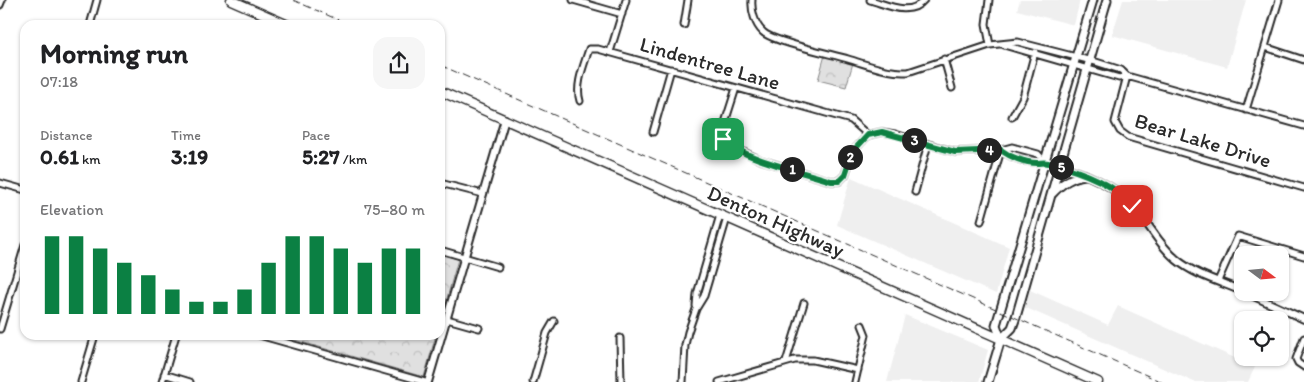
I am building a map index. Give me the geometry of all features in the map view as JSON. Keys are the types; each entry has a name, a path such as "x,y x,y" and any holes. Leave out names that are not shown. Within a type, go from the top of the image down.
{"main road":[{"path":"231,0 276,20"},
{"path":"1001,339 996,325 1093,0"},
{"path":"988,382 1001,339 1012,328 1016,317 1107,0"},
{"name":"Denton Highway","path":"445,93 1098,382"},
{"path":"1050,196 1071,178 1085,175"}],"street":[{"path":"0,6 2,0"},
{"path":"91,20 97,0"},
{"path":"574,0 622,14"},
{"path":"610,52 626,0"},
{"path":"684,25 688,0"},
{"path":"752,0 754,19 763,32 772,37 798,46 894,71 908,72 990,45 1018,42 1121,70 1127,76 1304,126"},
{"path":"870,0 910,10 922,2"},
{"path":"989,0 986,24 990,45"},
{"path":"1246,110 1279,0"},
{"path":"998,44 1119,78 1127,76"},
{"path":"1012,117 1023,98 1037,47"},
{"path":"1265,48 1304,60"},
{"name":"Lindentree Lane","path":"580,101 578,94 579,84 589,49 598,49 851,120 868,135"},
{"path":"944,59 952,88"},
{"path":"653,132 671,69"},
{"name":"Bear Lake Drive","path":"1127,76 1115,122 1124,134 1203,160 1304,188"},
{"path":"736,88 722,132 723,139 729,145 761,160 831,181 839,181 845,175 855,149 868,135 882,132 955,152 1001,150 1012,147 1038,154 1045,162"},
{"path":"445,325 505,119"},
{"path":"915,192 928,144"},
{"path":"1001,150 1009,156 1035,163 1045,162 1094,178 1111,188 1128,201 1154,235 1177,260 1194,270 1234,288"},
{"path":"981,221 1001,150"},
{"path":"0,183 20,189"},
{"path":"445,184 483,194"},
{"path":"696,309 697,294 724,217"},
{"path":"683,382 685,345 688,332 696,309 704,296 713,267 724,217"},
{"path":"1218,281 1238,236 1304,256"},
{"path":"445,251 498,267"},
{"path":"0,329 20,262"},
{"path":"706,265 713,267"},
{"path":"1264,301 1304,319"},
{"path":"786,362 804,303"},
{"path":"447,319 479,328"},
{"path":"533,382 547,333 554,321"},
{"path":"855,382 866,335 862,326"},
{"path":"620,338 620,382"},
{"path":"1304,338 1296,359 1304,367"},
{"path":"81,382 94,340"},
{"path":"162,382 174,340"},
{"path":"285,340 426,382 440,340"},
{"path":"719,382 786,362 813,360 858,370"},
{"path":"164,374 190,382"}],"shaded area":[{"path":"1020,0 1080,0 1074,25 1017,10"},
{"path":"1123,0 1246,0 1227,67 1112,35"},
{"path":"851,177 1009,247 996,294 837,225"},
{"path":"1030,290 1108,325 1118,306 1234,358 1234,366 1255,367 1248,382 1194,382 1024,307"},
{"path":"905,315 988,350 979,382 887,382"}],"green space":[{"path":"825,55 853,63 846,87 818,80"},
{"path":"445,255 458,259 445,305"},
{"path":"294,340 435,340 424,377"}],"railway":[{"path":"293,0 339,20"},
{"path":"445,67 1162,382"}],"route":[{"path":"723,139 729,145 761,160 831,181 839,181 845,175 855,149 868,135 882,132 895,134 955,152 1001,150 1009,156 1035,163 1045,162 1094,178 1111,188 1132,206"}]}
